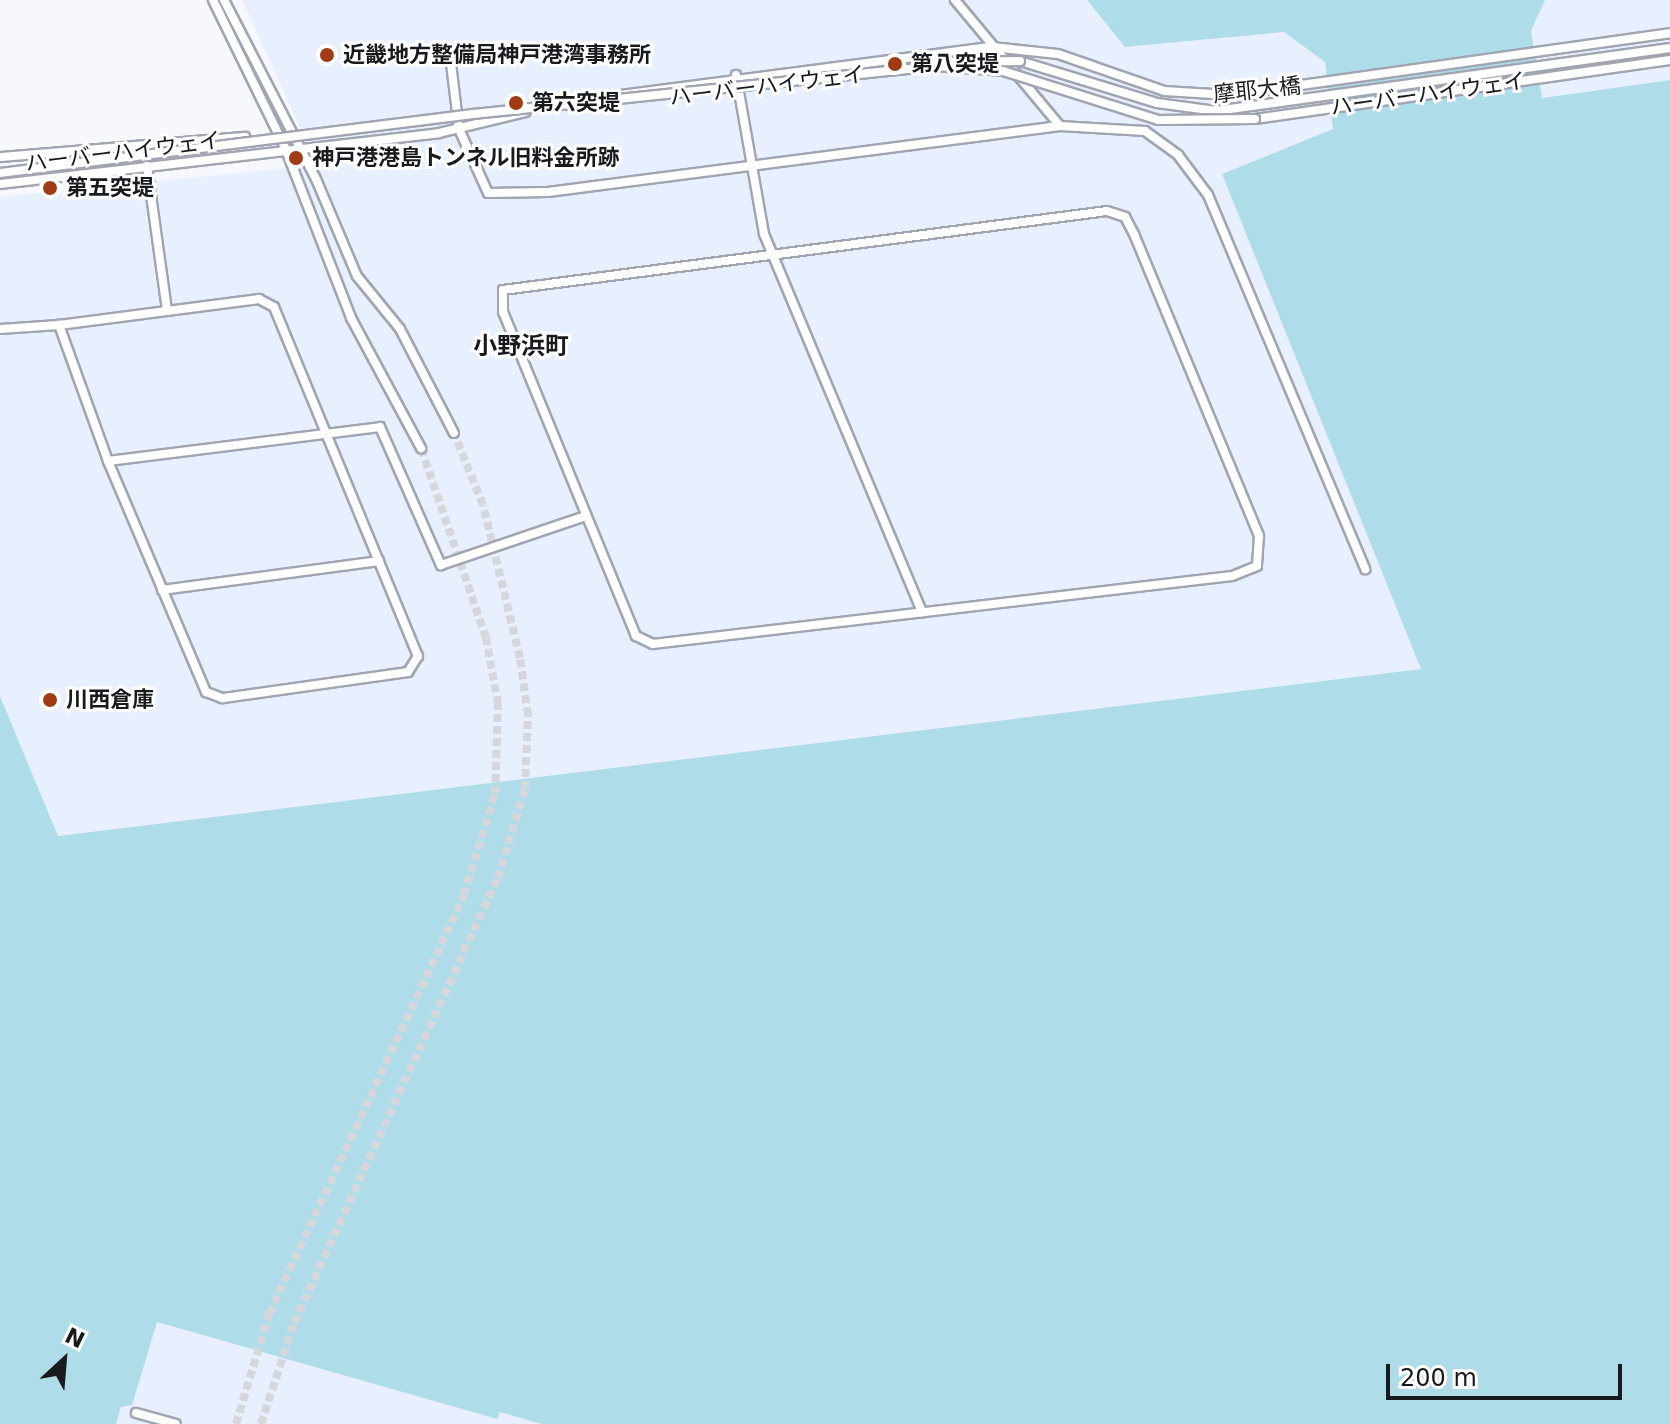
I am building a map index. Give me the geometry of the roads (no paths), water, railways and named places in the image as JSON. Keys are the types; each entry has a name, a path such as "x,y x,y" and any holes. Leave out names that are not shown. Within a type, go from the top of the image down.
{"street":[{"path":"213,0 286,150 351,318 421,448"},
{"path":"224,0 301,148 357,276 400,329 454,433"},
{"path":"955,0 1060,126"},
{"name":"摩耶大橋","path":"0,184 459,129 736,75 992,47 1058,54 1177,93 1230,95 1670,33"},
{"name":"ハーバーハイウェイ","path":"0,171 245,137 974,59 1047,66 1178,108 1235,110 1667,48"},
{"path":"450,55 459,129 488,193 533,194 1060,126 1145,131 1191,169 1208,195 1365,569"},
{"name":"ハーバーハイウェイ","path":"0,171 457,116 937,66 1003,71 1140,116 1205,124 1670,60"},
{"path":"736,75 749,167 773,254 922,612"},
{"path":"0,157 245,137"},
{"path":"147,166 167,311"},
{"path":"1107,211 1125,217 1263,551 1257,566 1232,576 647,643 636,636 503,312 503,290 773,254 1107,211"},
{"path":"0,329 59,325 259,299 270,303 418,656 408,672 216,698 204,690 108,461 59,325"},
{"path":"108,461 380,427 441,565 586,516"},
{"path":"162,590 379,561"},
{"path":"136,1413 176,1424"}],"water":[{"path":"1087,0 1545,0 1531,31 1542,98 1670,80 1670,1424 541,1424 500,1412 497,1419 157,1322 132,1405 121,1407 116,1424 0,1424 0,696 58,836 1421,669 1222,174 1333,129 1325,62 1284,32 1125,47"}],"tunnel":[{"path":"261,1424 294,1323 498,878 525,789 528,715 520,658 483,505 454,433"},
{"path":"236,1424 269,1314 464,895 495,794 498,704 486,638 421,448"}],"place":[{"name":"近畿地方整備局神戸港湾事務所","path":"327,55"},
{"name":"第八突堤","path":"895,64"},
{"name":"第六突堤","path":"516,103"},
{"name":"神戸港港島トンネル旧料金所跡","path":"296,158"},
{"name":"第五突堤","path":"50,188"},
{"name":"川西倉庫","path":"50,700"}],"district":[{"name":"小野浜町","path":"521,347"}]}
